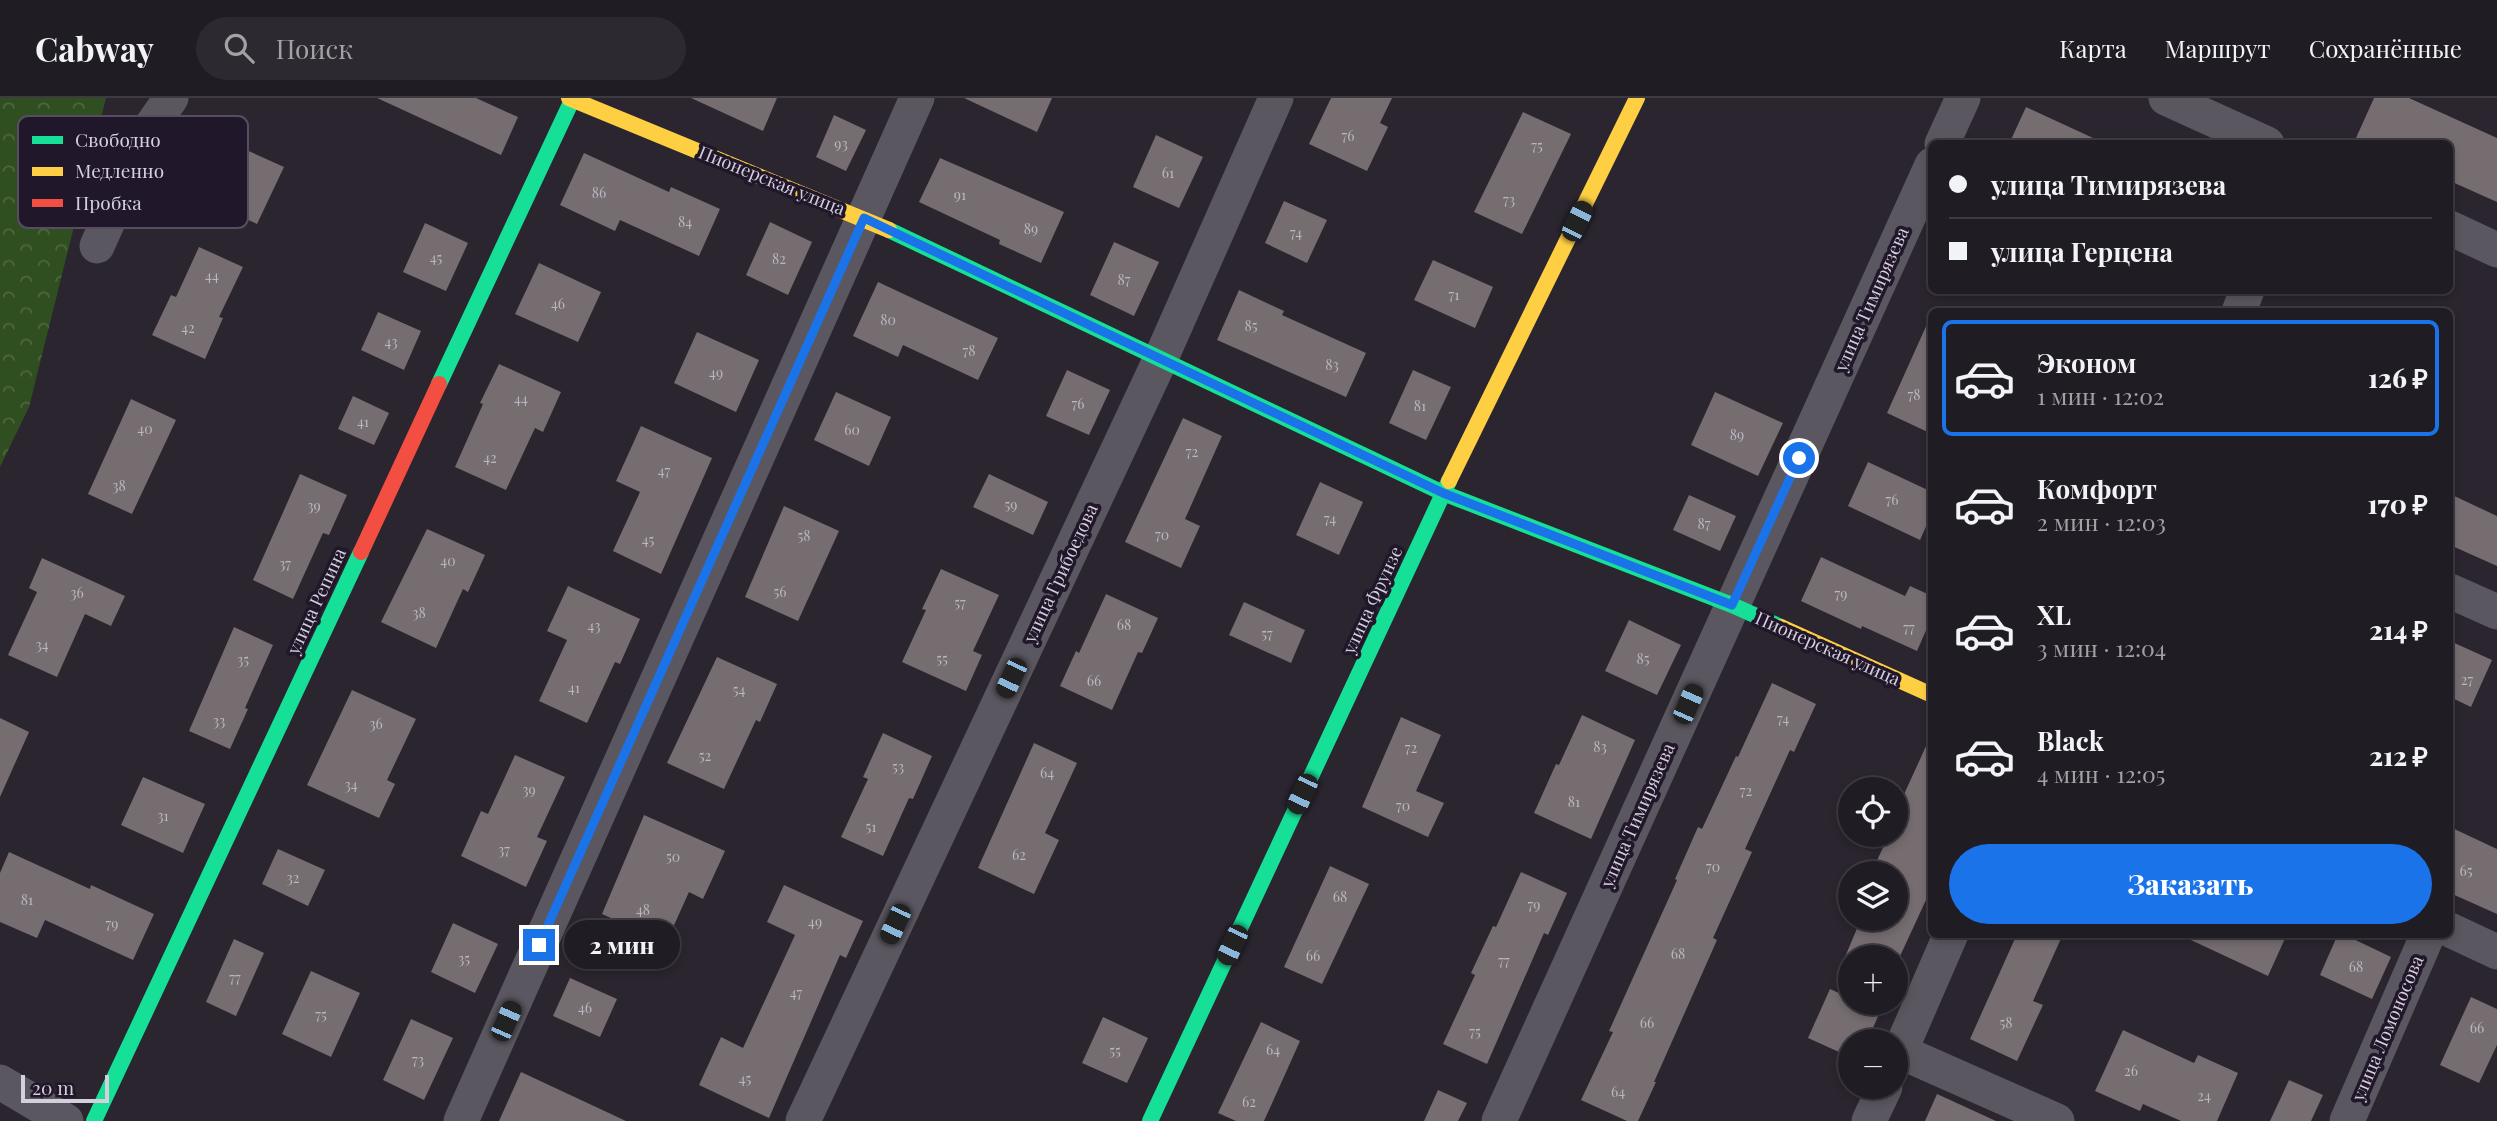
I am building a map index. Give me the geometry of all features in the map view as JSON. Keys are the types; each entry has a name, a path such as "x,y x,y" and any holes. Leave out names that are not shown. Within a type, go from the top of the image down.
{"street":[{"path":"158,116 171,98"},
{"name":"Пионерская улица","path":"571,98 864,218 1443,493 1732,605 1928,693"},
{"name":"улица Репина","path":"94,1121 571,98"},
{"path":"461,1121 917,98"},
{"name":"улица Грибоедова","path":"803,1121 1161,358 1276,98"},
{"name":"улица Фрунзе","path":"1150,1121 1443,493 1637,98"},
{"path":"1944,140 1962,98"},
{"path":"2166,98 2258,140"},
{"name":"улица Тимирязева","path":"1499,1121 1928,174"},
{"path":"97,246 105,228"},
{"path":"2453,229 2497,250"},
{"path":"2453,591 2497,612"},
{"path":"2453,931 2497,952"},
{"path":"1908,1034 1949,938"},
{"name":"улица Ломоносова","path":"2347,1121 2426,938"},
{"path":"1908,1061 2057,1121"},
{"path":"0,1082 66,1121"},
{"path":"1869,1121 1879,1099"}],"green space":[{"path":"0,98 106,98 102,116 18,116 18,228 74,228 29,407 0,467"}],"building":[{"path":"377,98 476,98 518,117 501,155"},
{"path":"691,98 777,98 763,131"},
{"path":"964,98 1052,98 1037,132"},
{"path":"1331,98 1392,98 1380,123 1388,127 1367,171 1309,144"},
{"path":"2374,98 2409,98 2497,138 2497,202 2453,182 2453,140 2356,138"},
{"path":"2026,107 2097,140 2011,140"},
{"path":"1523,112 1571,134 1522,234 1474,212"},
{"path":"834,115 866,130 846,171 816,157"},
{"path":"1156,135 1203,157 1179,208 1133,187"},
{"path":"248,151 284,167 257,224 248,220"},
{"path":"584,153 669,192 671,187 720,209 699,256 620,220 615,231 560,205"},
{"path":"940,158 1064,212 1041,263 999,244 1000,240 919,202"},
{"path":"1284,201 1327,220 1307,263 1265,243"},
{"path":"770,222 812,242 788,295 746,275"},
{"path":"425,223 468,243 446,291 403,272"},
{"path":"1114,242 1159,262 1134,316 1090,295"},
{"path":"199,247 243,267 219,317 223,318 205,359 152,335 171,295 176,297"},
{"path":"1433,260 1493,287 1475,328 1414,300"},
{"path":"539,263 601,292 578,342 515,314"},
{"path":"878,282 998,338 978,380 903,345 898,357 853,336"},
{"path":"1239,290 1284,311 1282,315 1366,353 1346,397 1217,340"},
{"path":"378,312 421,331 404,370 361,350"},
{"path":"1928,322 1928,432 1887,413"},
{"path":"697,332 759,360 736,412 674,383"},
{"path":"499,364 561,392 543,432 535,428 506,490 455,467 483,404 480,403"},
{"path":"1067,370 1110,390 1089,435 1046,416"},
{"path":"1413,370 1451,387 1426,440 1389,423"},
{"path":"836,392 891,417 869,466 814,440"},
{"path":"1715,392 1783,423 1758,476 1691,445"},
{"path":"353,396 389,413 374,445 338,429"},
{"path":"131,399 176,420 132,514 88,494"},
{"path":"1183,418 1222,436 1185,519 1200,526 1181,568 1125,542"},
{"path":"641,426 712,458 661,574 613,551 640,492 616,481"},
{"path":"1868,462 1928,490 1928,522 1920,540 1848,506"},
{"path":"300,474 347,495 329,535 323,533 293,599 253,580"},
{"path":"989,474 1048,502 1033,535 973,507"},
{"path":"1320,482 1363,502 1339,555 1296,535"},
{"path":"1689,495 1736,516 1720,551 1673,530"},
{"path":"2453,495 2497,516 2497,566 2453,546"},
{"path":"784,506 839,531 798,621 745,597"},
{"path":"427,529 485,555 468,592 463,589 436,648 381,622"},
{"path":"1821,557 1905,596 1910,586 1928,594 1928,626 1917,651 1801,601"},
{"path":"42,558 125,596 111,626 85,614 57,677 8,655 37,592 29,588"},
{"path":"941,569 999,595 973,651 982,655 966,691 902,662"},
{"path":"568,586 640,619 620,664 615,662 587,723 539,701 567,640 547,631"},
{"path":"1106,594 1158,618 1142,653 1138,652 1112,710 1060,686 1076,651 1079,653"},
{"path":"1244,602 1305,630 1291,663 1229,635"},
{"path":"1629,620 1681,645 1657,695 1605,671"},
{"path":"234,627 273,645 230,749 189,731"},
{"path":"2453,642 2492,660 2471,707 2453,698"},
{"path":"717,657 777,684 760,722 756,720 724,789 667,763"},
{"path":"1772,683 1816,704 1794,752 1790,750 1745,849 1752,852 1713,938 1717,940 1656,1082 1638,1121 1627,1121 1581,1100 1613,1032 1609,1031 1698,827 1702,829"},
{"path":"352,690 416,719 387,780 395,784 379,818 307,785"},
{"path":"1582,715 1635,740 1591,839 1534,813"},
{"path":"1401,717 1441,735 1416,791 1444,803 1428,837 1362,807"},
{"path":"0,718 29,732 0,797"},
{"path":"883,733 932,756 913,799 909,798 883,856 841,837 868,779 863,777"},
{"path":"1928,742 1928,896 1905,945 1850,945 1856,931 1908,931 1908,861 1877,861 1883,847 1908,847 1908,786"},
{"path":"1034,743 1077,763 1045,833 1059,840 1034,894 978,868"},
{"path":"515,755 565,777 537,837 547,841 526,887 461,856 481,811 488,814"},
{"path":"143,777 205,804 183,853 121,825"},
{"path":"644,815 725,851 703,899 689,892 666,943 602,914"},
{"path":"2453,828 2497,849 2497,914 2453,894"},
{"path":"278,849 325,870 308,906 262,884"},
{"path":"9,852 90,889 91,885 154,914 133,960 45,920 37,938 0,922 0,873"},
{"path":"1330,866 1369,884 1322,984 1284,967"},
{"path":"1521,872 1567,893 1548,935 1544,933 1487,1064 1443,1044 1475,975 1471,973"},
{"path":"784,885 863,921 846,958 840,955 769,1118 699,1085 721,1037 743,1048 795,935 767,922"},
{"path":"453,923 498,944 475,993 431,972"},
{"path":"2015,938 2061,938 2033,1001 2043,1005 2017,1061 1970,1039"},
{"path":"2187,938 2285,938 2268,976"},
{"path":"2336,938 2351,938 2391,957 2372,999 2320,975"},
{"path":"234,939 264,953 236,1016 206,1002"},
{"path":"311,971 360,993 331,1057 282,1034"},
{"path":"570,978 617,999 600,1037 553,1016"},
{"path":"1830,989 1838,993 1838,1015 1879,1015 1872,1029 1838,1029 1838,1052 1808,1038"},
{"path":"2471,997 2497,1009 2497,1045 2479,1083 2440,1065"},
{"path":"1103,1017 1148,1038 1127,1083 1082,1063"},
{"path":"411,1019 453,1038 424,1100 383,1080"},
{"path":"1261,1022 1300,1041 1264,1121 1236,1121 1218,1113"},
{"path":"2123,1030 2194,1063 2198,1055 2238,1073 2217,1121 2181,1121 2143,1104 2140,1111 2095,1091"},
{"path":"521,1072 626,1121 499,1121"},
{"path":"2289,1080 2323,1095 2311,1121 2270,1121"},
{"path":"1438,1090 1467,1103 1458,1121 1424,1121"},
{"path":"1937,1094 1996,1121 1925,1121"}],"traffic: fast":[{"path":"439,384 573,98"},
{"path":"889,230 1443,493 1732,605 1781,627"},
{"path":"1150,1121 1449,481"},
{"path":"94,1121 361,552"}],"traffic: slow":[{"path":"569,98 889,230"},
{"path":"1449,481 1637,98"},
{"path":"1781,627 1928,693"}],"traffic: jam":[{"path":"361,552 439,384"}],"route":[{"path":"539,945 864,218 1443,493 1732,605 1799,458"}]}
